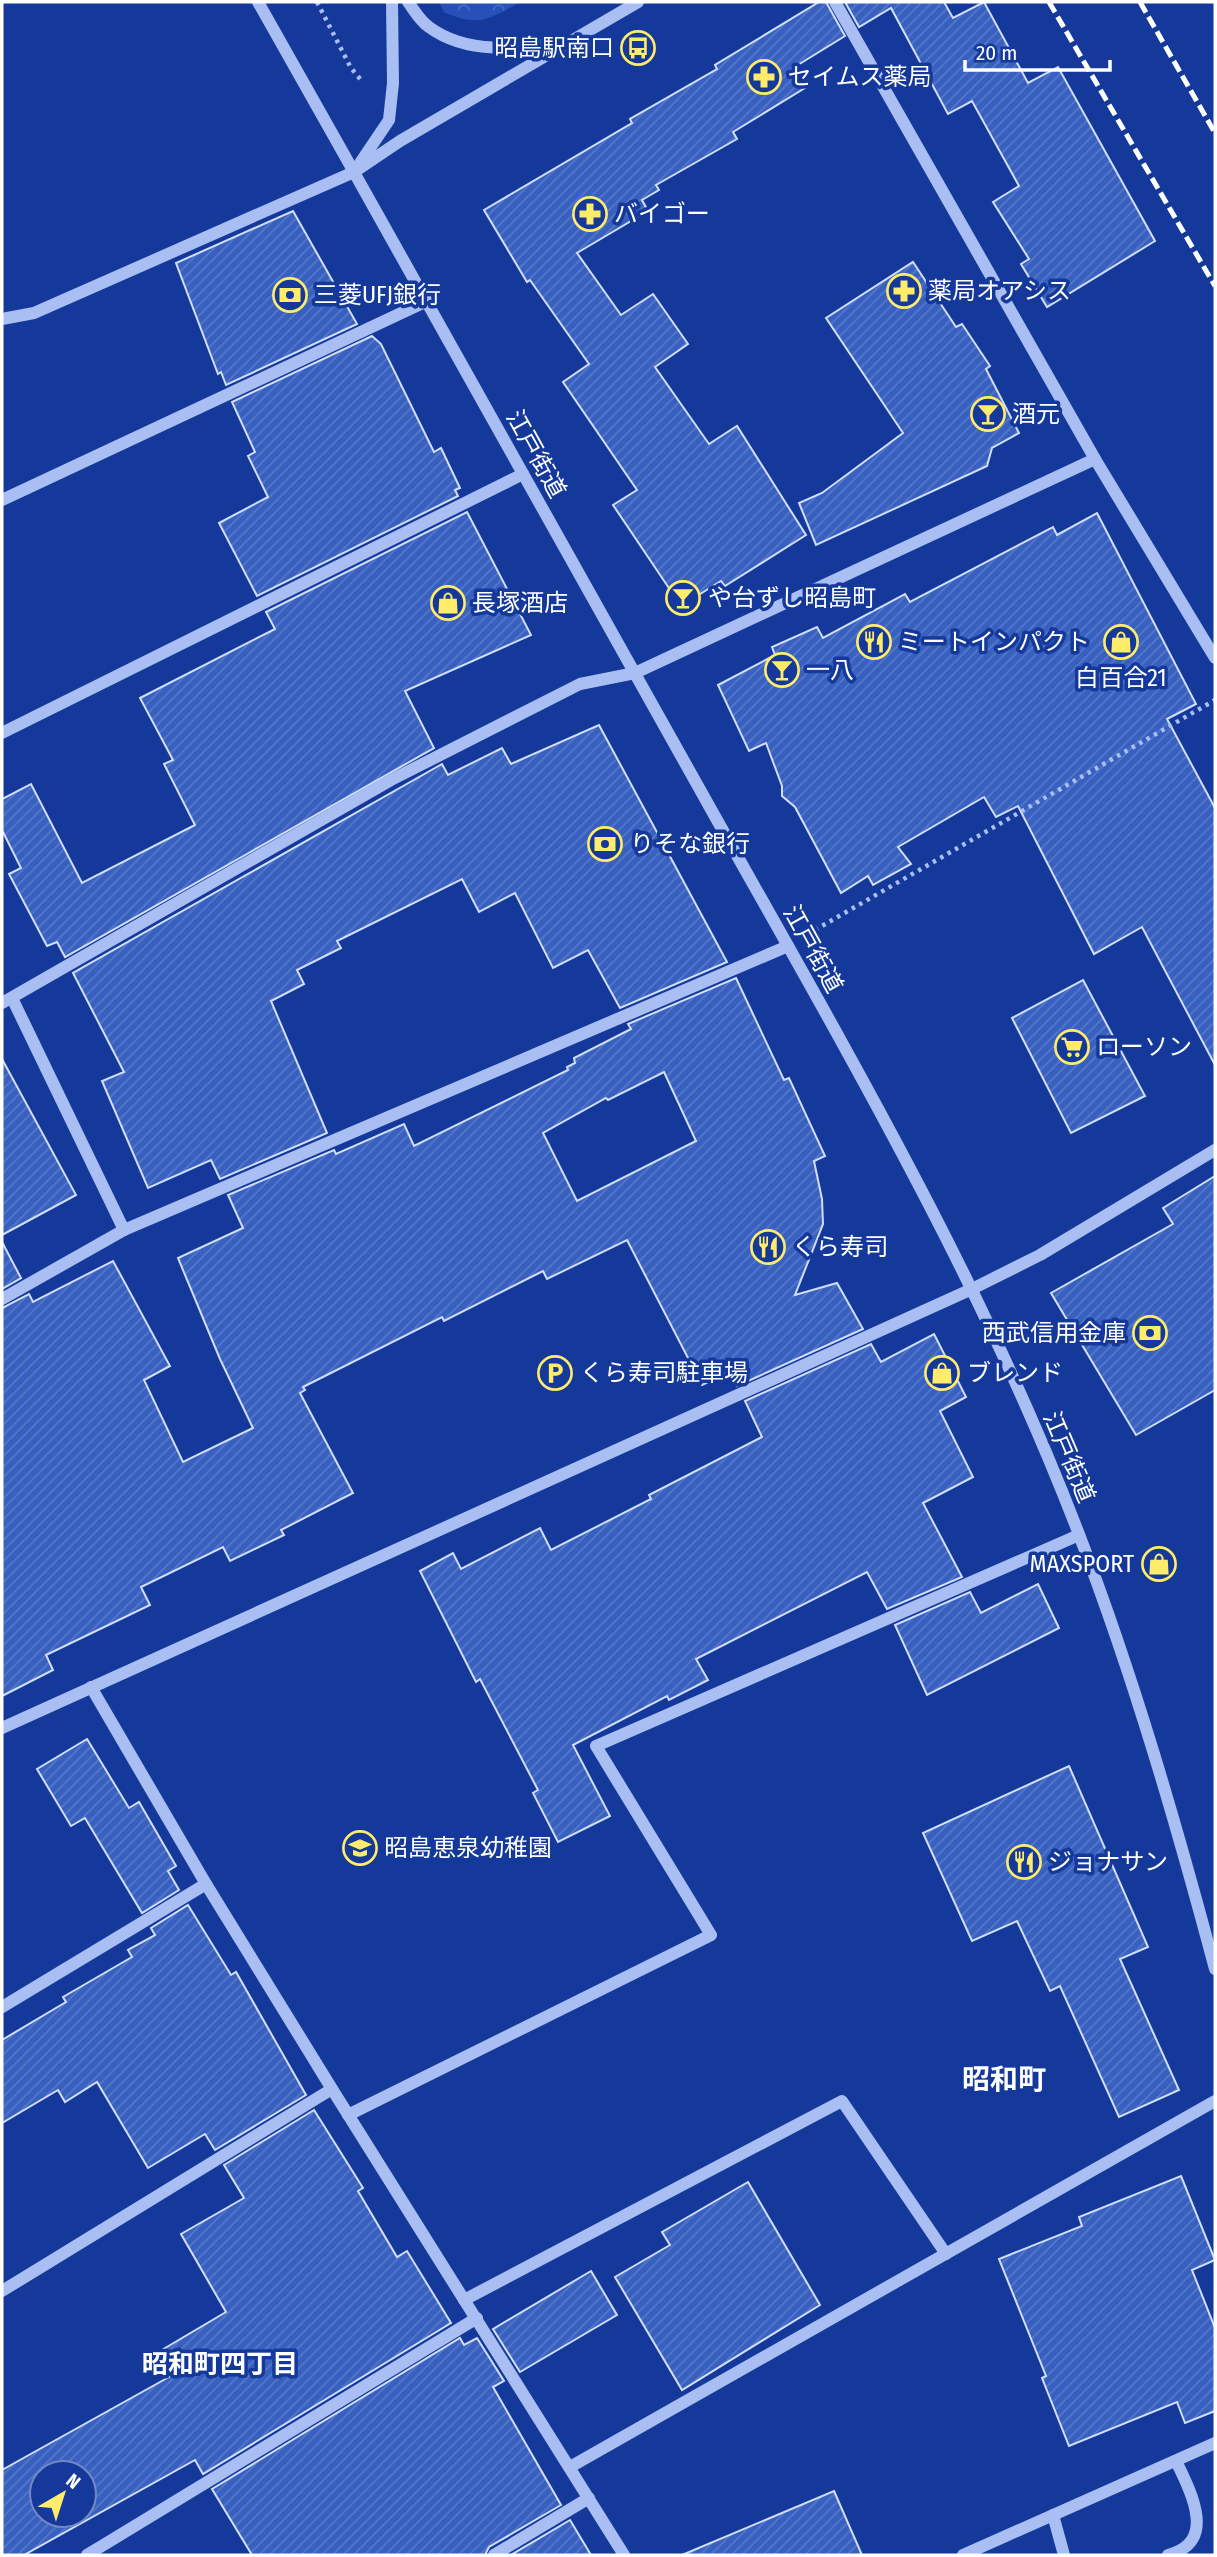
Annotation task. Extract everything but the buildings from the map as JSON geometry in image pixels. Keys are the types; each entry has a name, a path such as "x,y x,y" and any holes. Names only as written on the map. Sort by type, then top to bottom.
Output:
{"street":[{"name":"江戸街道","path":"258,2 788,946 972,1289 1079,1535 1128,1669 1180,1837 1215,1969"},
{"path":"354,172 389,120 393,83 392,2"},
{"path":"408,2 427,26 452,40 485,47 522,48 573,41"},
{"path":"2,319 34,313 354,172 400,141 638,2"},
{"path":"835,2 1096,459 1215,658"},
{"path":"2,500 427,301"},
{"path":"124,1230 7,1001 391,780 580,684 635,673 1096,459"},
{"path":"2,733 523,474"},
{"path":"2,1299 124,1230 788,946"},
{"path":"2,1728 972,1289 1040,1255 1215,1150"},
{"path":"348,2115 710,1935 596,1746 1079,1535"},
{"path":"91,1687 206,1884 332,2090 624,2555"},
{"path":"2,2007 206,1884"},
{"path":"2,2291 332,2090"},
{"path":"464,2300 842,2101 946,2253"},
{"path":"570,2467 1215,2101"},
{"path":"87,2555 477,2318"},
{"path":"963,2555 1215,2443"},
{"path":"1168,2555 1183,2552 1196,2540 1200,2527 1196,2503 1176,2460"},
{"path":"494,2555 589,2498"},
{"path":"1054,2515 1064,2555"}],"path":[{"path":"317,2 351,68 368,87"},
{"path":"788,946 1215,700"}],"green space":[{"path":"439,2 521,2 492,17 467,20 444,12"}],"railway":[{"path":"1049,2 1215,286"},
{"path":"1140,2 1215,133"}],"place":[{"name":"昭島駅南口","path":"638,48"},
{"name":"セイムス薬局","path":"764,77"},
{"name":"バイゴー","path":"590,214"},
{"name":"薬局オアシス","path":"904,291"},
{"name":"三菱UFJ銀行","path":"290,295"},
{"name":"酒元","path":"988,414"},
{"name":"や台ずし昭島町","path":"683,598"},
{"name":"長塚酒店","path":"448,603"},
{"name":"ミートインパクト","path":"874,642"},
{"name":"白百合21","path":"1121,642"},
{"name":"一八","path":"782,670"},
{"name":"りそな銀行","path":"605,844"},
{"name":"ローソン","path":"1072,1047"},
{"name":"くら寿司","path":"768,1247"},
{"name":"西武信用金庫","path":"1150,1333"},
{"name":"くら寿司駐車場","path":"555,1373"},
{"name":"ブレンド","path":"942,1373"},
{"name":"MAXSPORT","path":"1159,1564"},
{"name":"昭島恵泉幼稚園","path":"360,1848"},
{"name":"ジョナサン","path":"1024,1862"}],"district":[{"name":"昭和町","path":"1004,2079"},
{"name":"昭和町四丁目","path":"220,2364"}]}
